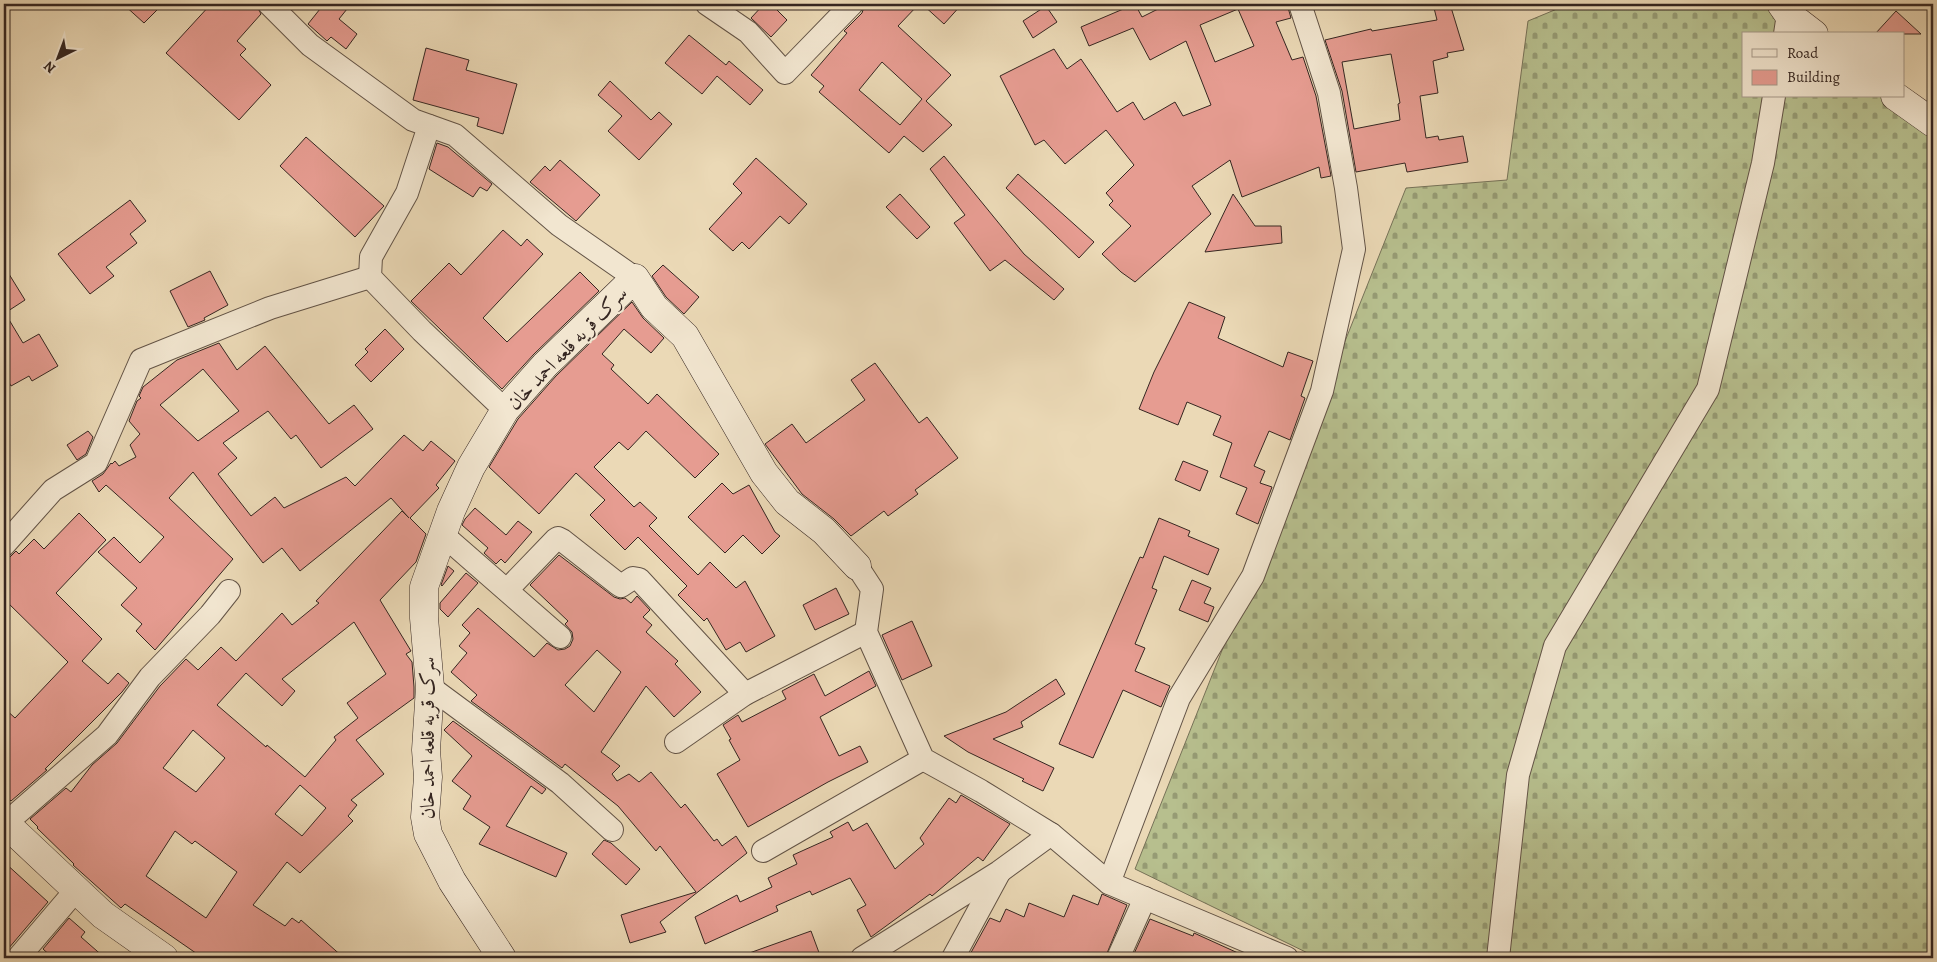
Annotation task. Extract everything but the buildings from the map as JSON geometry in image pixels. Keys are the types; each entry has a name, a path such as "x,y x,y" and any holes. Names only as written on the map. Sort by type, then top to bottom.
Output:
{"street":[{"path":"269,4 310,44 413,120 454,135 560,225 635,278"},
{"path":"708,4 748,32 784,73 852,4"},
{"path":"1109,882 1179,698 1253,576 1322,391 1354,249 1346,188 1329,93 1300,4"},
{"path":"1787,14 1811,32"},
{"path":"1498,958 1518,775 1554,646 1708,389 1763,162 1774,98"},
{"path":"1898,98 1933,123"},
{"path":"429,126 407,193 371,257 370,277 422,331 505,410"},
{"path":"4,544 53,490 96,463 141,360 270,308 370,277"},
{"name":"سرک قریه قلعه احمد خان","path":"502,958 452,881 428,834 425,817 428,777 426,750 430,687 424,618 424,587 442,534 471,467 505,410 545,365 635,278 654,307 686,336 764,473 786,502 824,531 857,566"},
{"path":"442,534 560,637"},
{"path":"506,590 555,540 562,540 621,586 633,578 639,579 745,694"},
{"path":"857,566 872,589 866,632 923,759 981,790 1051,834 1109,882 1287,958"},
{"path":"164,958 104,915 4,823 107,735 150,677 210,615 230,591"},
{"path":"676,742 745,694 866,632"},
{"path":"430,687 560,783 612,830"},
{"path":"762,851 923,759"},
{"path":"862,958 999,872 1051,834"},
{"path":"953,958 999,872"},
{"path":"18,958 76,890"},
{"path":"1118,958 1145,898"}],"green space":[{"path":"1569,4 1781,4 1812,32 1742,32 1742,98 1898,98 1933,123 1933,958 1318,958 1135,869 1406,188 1507,180 1528,21"}]}
